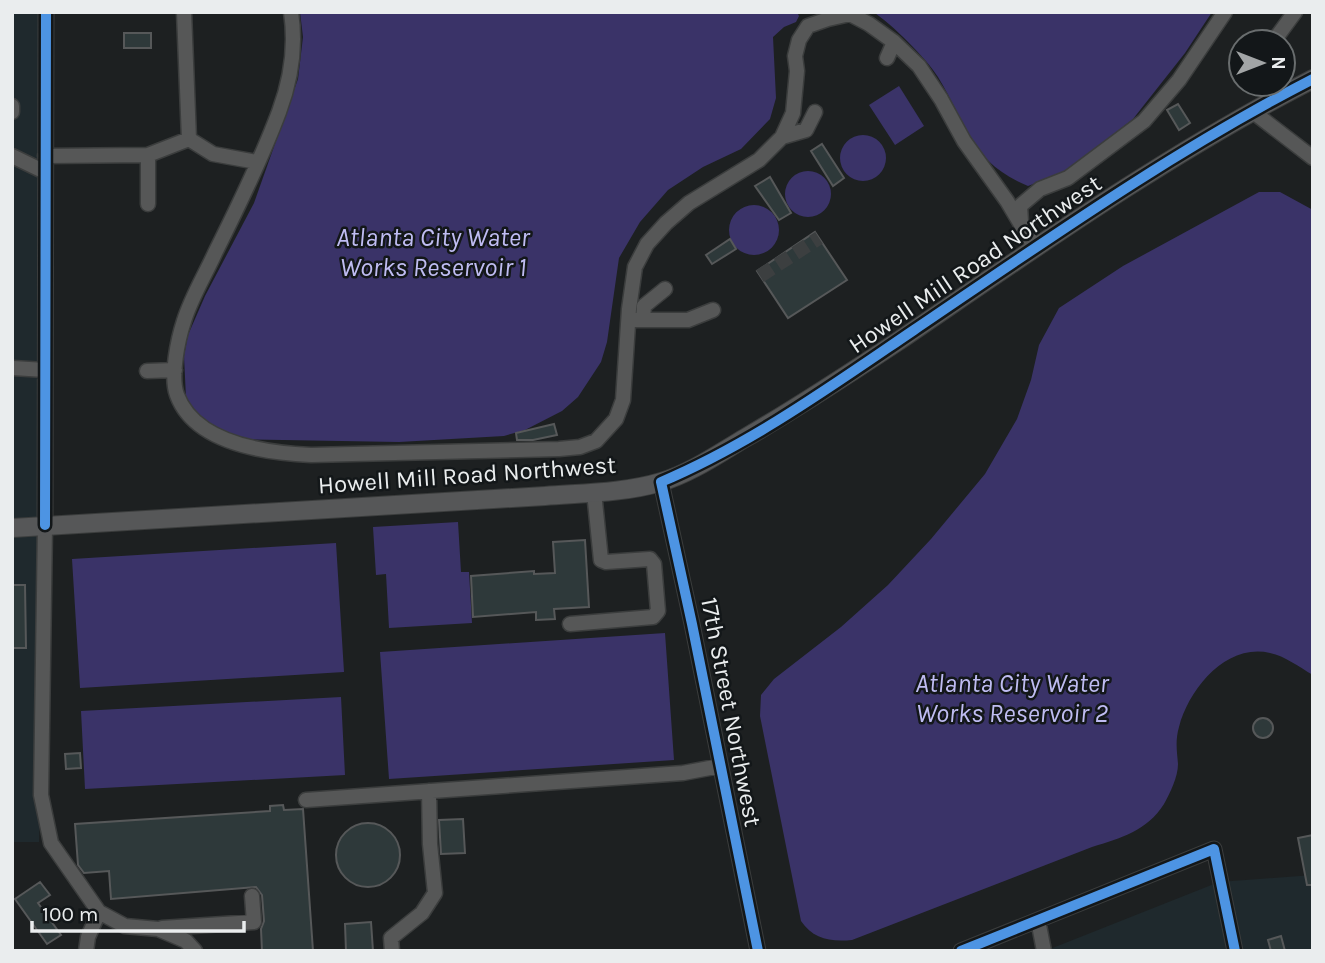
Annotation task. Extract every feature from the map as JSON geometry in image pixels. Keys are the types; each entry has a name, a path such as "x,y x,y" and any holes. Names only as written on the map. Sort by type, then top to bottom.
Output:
{"main road":[{"name":"Howell Mill Road Northwest","path":"12,528 531,497 633,488 661,482 695,468 816,396 1035,248 1166,162 1252,111 1267,98"}],"street":[{"path":"46,12 46,525 38,569 37,665 41,795 51,843 99,912 125,926 158,929 254,922 252,896"},
{"path":"184,12 189,139"},
{"path":"291,12 294,32 292,60 280,110 184,320 175,370 176,394 188,414 221,438 273,453 311,455 580,447 596,441 616,419 631,370 636,320 635,267 647,244 689,203 759,160 782,137 793,113 797,48 808,26 828,19 850,14 894,42 919,66 964,141 1007,201 1035,248"},
{"path":"1021,226 1020,206 1040,189 1068,178 1144,121 1179,80 1225,12"},
{"path":"1283,28 1295,12"},
{"path":"887,58 894,42"},
{"path":"12,106 12,112"},
{"path":"1252,111 1313,158"},
{"path":"782,137 806,130 815,112"},
{"path":"45,156 148,155 189,139"},
{"path":"189,139 213,154 257,162"},
{"path":"148,155 148,204"},
{"path":"12,156 45,172"},
{"path":"636,320 644,306 665,289"},
{"path":"636,320 688,320 713,310"},
{"path":"13,368 45,370"},
{"path":"148,371 175,370"},
{"name":"17th Street Northwest","path":"661,482 758,951"},
{"path":"570,624 653,617 658,611 654,564 650,559 606,562 601,560 594,492"},
{"path":"306,800 683,774 720,766"},
{"path":"391,951 391,938 422,913 435,893 430,844 429,791"},
{"path":"961,951 1214,849 1235,951"},
{"path":"86,951 99,912"},
{"path":"1038,920 1044,951"},
{"path":"158,929 186,941 195,951"}],"shaded area":[{"path":"12,12 45,12 44,534 39,842 12,842"},
{"path":"1313,875 1313,951 1045,951 1219,882"}],"water":[{"name":"Atlanta City Water Works Reservoir 1","path":"300,12 797,12 799,16 796,22 784,27 773,37 776,98 770,119 741,149 703,167 668,190 640,222 619,258 607,342 601,362 578,397 562,411 525,430 504,436 399,442 231,439 196,416 186,398 184,356 188,335 205,296 254,203 298,79 303,37"},
{"path":"873,12 1212,12 1185,53 1133,119 1067,171 1028,186 1009,176 982,153 933,69 899,33"},
{"path":"899,86 924,126 895,145 869,105"},
{"path":"863,135 879,142 886,158 879,174 863,181 847,174 840,158 847,142"},
{"path":"808,171 824,178 831,194 824,210 808,217 792,210 785,194 792,178"},
{"name":"Atlanta City Water Works Reservoir 2","path":"1259,192 1280,192 1313,210 1313,675 1281,657 1254,652 1239,655 1212,672 1191,698 1184,712 1177,737 1178,769 1169,795 1150,821 1132,832 852,940 829,940 811,932 801,921 760,716 761,695 774,679 841,627 888,585 931,539 985,474 1017,419 1031,380 1039,345 1059,308 1123,266"},
{"path":"754,205 772,212 779,230 772,248 754,255 736,248 729,230 736,212"},
{"path":"458,522 461,572 469,572 472,623 389,628 386,574 376,575 373,527"},
{"path":"336,543 344,672 80,688 72,559"},
{"path":"665,633 674,760 389,779 380,652"},
{"path":"341,697 345,775 85,789 81,711"}],"building":[{"path":"124,33 151,33 151,48 124,48"},
{"path":"1178,104 1190,123 1179,130 1167,110"},
{"path":"822,144 844,178 833,186 811,151"},
{"path":"770,177 791,213 779,220 755,186"},
{"path":"815,232 847,280 788,318 757,271"},
{"path":"730,239 736,249 712,264 706,255"},
{"path":"554,424 557,435 517,440 516,433"},
{"path":"585,540 589,607 554,609 555,619 536,620 536,612 473,617 471,576 534,571 534,574 555,573 553,542"},
{"path":"12,585 25,585 26,648 12,648"},
{"path":"1263,718 1270,721 1273,728 1270,735 1263,738 1256,735 1253,728 1256,721"},
{"path":"80,753 81,768 66,769 65,754"},
{"path":"283,805 284,810 303,809 313,951 262,951 262,895 256,887 111,899 109,871 84,873 78,865 75,824 270,811 270,806"},
{"path":"463,819 465,853 441,854 439,820"},
{"path":"368,823 380,825 391,832 398,843 398,867 391,878 380,885 368,887 356,885 345,878 338,867 336,855 338,843 345,832 356,825"},
{"path":"1313,835 1313,885 1307,885 1298,838"},
{"path":"40,882 50,895 38,903 61,935 47,944 15,899"},
{"path":"371,922 373,951 346,951 345,924"},
{"path":"1281,936 1285,951 1271,951 1268,940"}],"tunnel":[{"path":"760,276 819,238"}],"cycle path":[{"path":"45,525 46,12"},
{"path":"758,951 661,482 759,432 853,372 1110,198 1210,136 1313,79"},
{"path":"961,951 1214,849 1235,951"}]}
